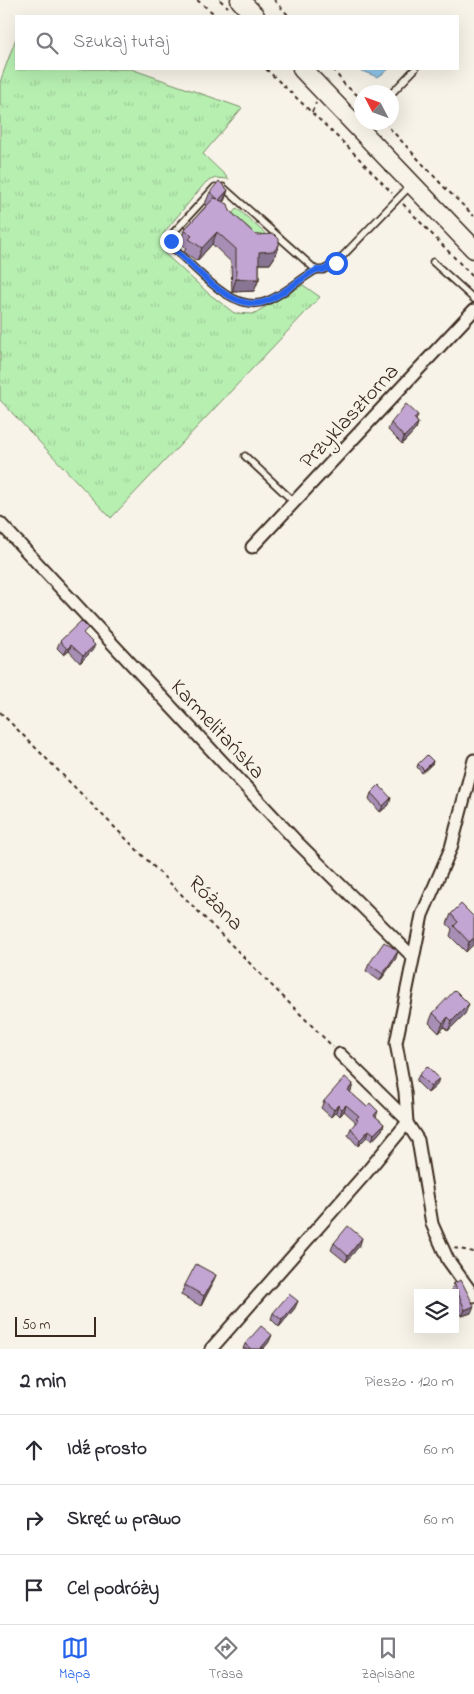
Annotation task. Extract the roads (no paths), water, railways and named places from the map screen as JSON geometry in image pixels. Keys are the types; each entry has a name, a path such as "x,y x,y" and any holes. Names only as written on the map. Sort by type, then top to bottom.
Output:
{"main road":[{"path":"240,0 253,15"},
{"path":"303,70 354,119"},
{"path":"364,130 412,185 474,249"}],"street":[{"name":"Przyklasztorna","path":"252,548 474,310"},
{"name":"Karmelitańska","path":"0,523 298,842 413,957"},
{"path":"210,1349 366,1173 406,1121 406,1092 396,1043 422,915 451,848 474,760"},
{"path":"340,1054 406,1121 418,1140 432,1224 448,1260 474,1296"}],"lane":[{"path":"399,86 414,70"},
{"path":"316,270 219,185 214,187 171,236 172,246 175,250 228,296 244,304 267,301 316,270 323,270 336,263 412,185"},
{"path":"433,262 474,299"},
{"path":"245,456 294,502"}],"water":[{"path":"359,70 388,70 378,77"}]}
